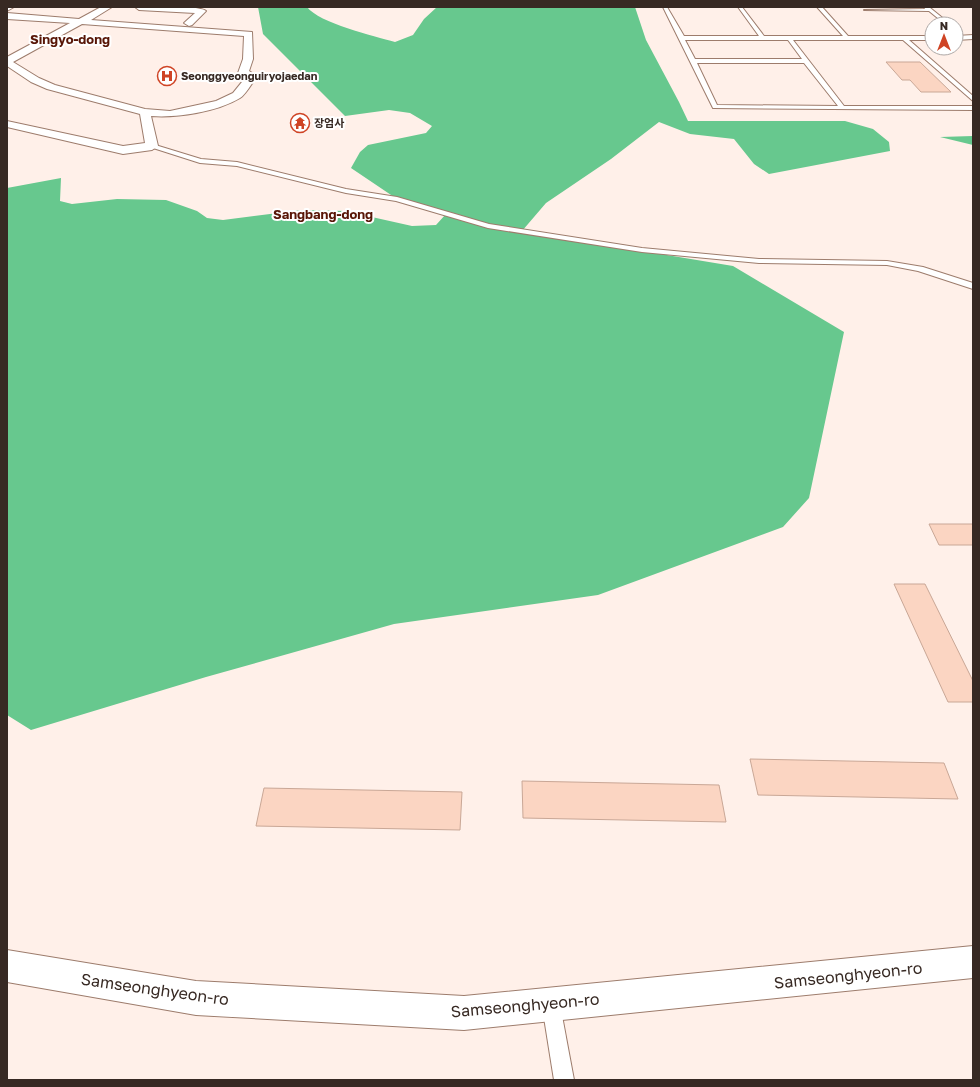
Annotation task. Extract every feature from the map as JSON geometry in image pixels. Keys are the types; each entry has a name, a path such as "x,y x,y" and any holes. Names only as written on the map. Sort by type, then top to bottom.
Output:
{"street":[{"path":"7,16 80,22 249,34 248,59 243,73 252,76 237,95 220,103 170,114 145,112 51,87 35,80 7,62 80,22 108,7"},
{"path":"139,7 202,11 189,23"},
{"path":"116,18 211,24"},
{"path":"7,124 124,150 152,146 145,112"},
{"name":"Samseonghyeon-ro","path":"7,966 196,998 464,1013 973,962"}],"lane":[{"path":"665,7 682,38 715,107 973,108"},
{"path":"740,7 763,38"},
{"path":"819,7 847,38"},
{"path":"866,10 928,8 938,16"},
{"path":"682,38 924,38"},
{"path":"789,38 843,108"},
{"path":"904,38 973,99"},
{"path":"965,38 973,38"},
{"path":"693,61 806,61"},
{"path":"152,146 200,161 236,164 346,191 398,199 488,226 665,253 759,261 847,261 887,264 920,269 973,286"},
{"path":"551,1004 564,1080"}],"green space":[{"path":"258,7 307,7 313,13 335,24 395,42 413,35 424,19 437,7 635,7 646,40 688,121 845,121 873,129 889,142 890,151 769,174 754,164 734,139 690,134 659,122 611,159 546,203 522,231 733,266 844,332 809,498 783,527 598,595 394,624 206,677 31,730 7,715 7,188 61,178 60,201 72,204 117,199 166,200 197,211 207,218 223,220 302,210 345,211 412,226 436,225 446,214 397,199 351,168 360,152 368,145 426,133 432,126 410,113 389,110 345,116 263,34"},
{"path":"973,136 973,145 940,137"}],"building":[{"path":"886,62 920,62 951,92 921,92 910,80 902,80"},
{"path":"929,524 973,524 973,545 939,545"},
{"path":"894,584 925,584 973,681 973,702 948,702"},
{"path":"750,759 944,763 958,799 758,795"},
{"path":"522,781 719,785 726,822 523,818"},
{"path":"264,788 462,792 460,830 256,826"}],"place":[{"name":"Seonggyeonguiryojaedan","path":"167,76"},
{"name":"장엄사","path":"300,123"}],"district":[{"name":"Singyo-dong","path":"70,39"},
{"name":"Sangbang-dong","path":"323,214"}]}
